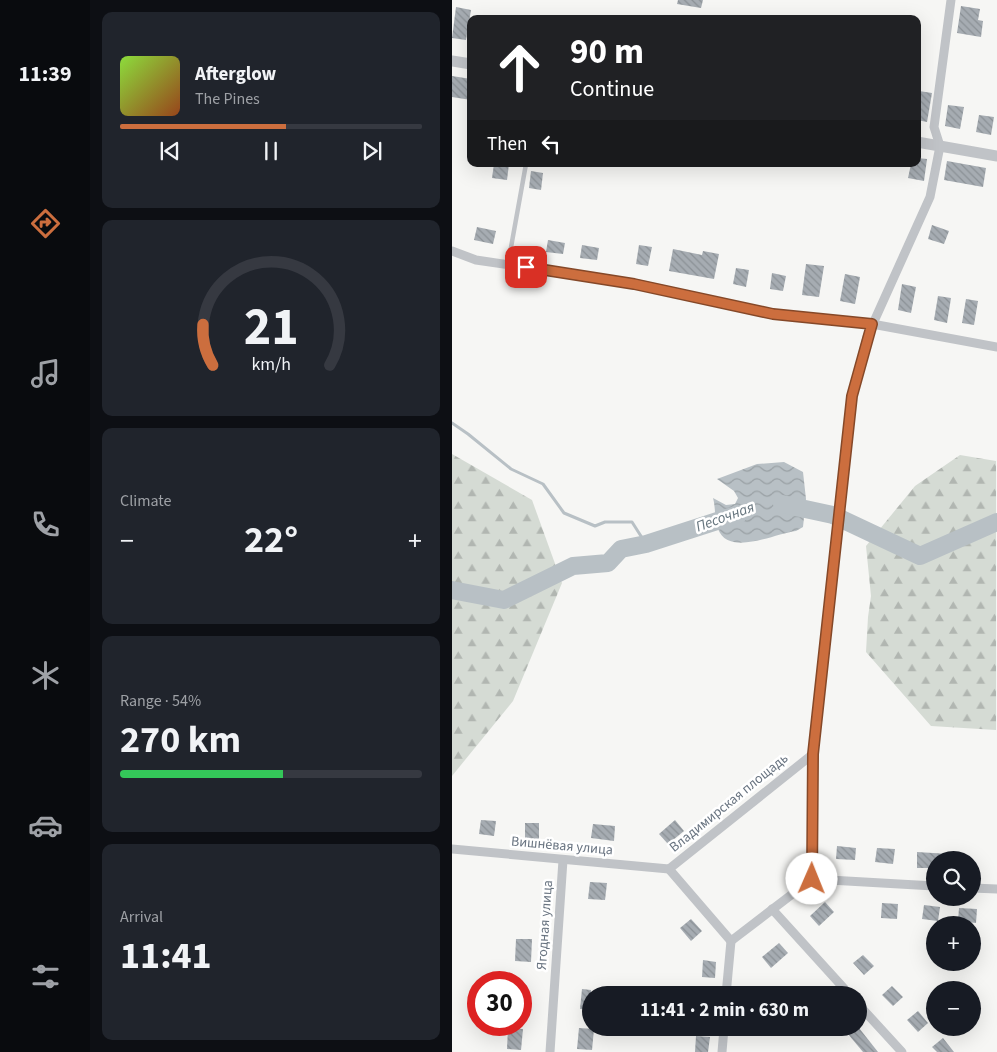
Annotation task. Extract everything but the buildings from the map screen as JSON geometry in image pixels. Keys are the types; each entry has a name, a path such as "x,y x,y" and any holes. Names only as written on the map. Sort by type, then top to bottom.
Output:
{"street":[{"path":"812,879 813,754 852,396 872,324 930,197 940,146 934,127 951,0"},
{"path":"452,61 467,63"},
{"path":"921,143 996,156"},
{"path":"452,251 476,260 634,284 773,314 872,324 996,347"},
{"name":"Владимирская площадь","path":"731,941 669,869 813,754"},
{"name":"Вишнёвая улица","path":"452,849 669,869"},
{"name":"Ягодная улица","path":"550,1052 563,860"},
{"path":"727,986 731,941 812,879 926,886"},
{"path":"981,888 996,889"},
{"path":"772,910 842,986"},
{"path":"867,1014 902,1052"},
{"path":"722,1052 723,1036"}],"lane":[{"path":"508,264 525,167"}],"green space":[{"path":"452,454 532,500 562,583 513,701 452,776"},
{"path":"960,455 996,461 996,730 931,726 866,652 871,596 866,546 915,486"}],"water":[{"path":"784,462 803,472 806,499 803,527 796,531 752,542 732,542 724,537 718,529 713,498 726,505 735,504 738,498 734,491 717,479 757,464"}],"waterway":[{"path":"452,423 511,469 543,484 564,513 595,526 605,522 632,522 646,544"},
{"name":"Песочная","path":"782,504 833,515 920,556 997,522"},
{"name":"Песочная","path":"452,590 504,600 573,566 608,563 621,549 646,544 739,514"}],"route":[{"path":"526,267 634,284 773,314 872,324 866,337 852,396 813,754 812,879"}]}
